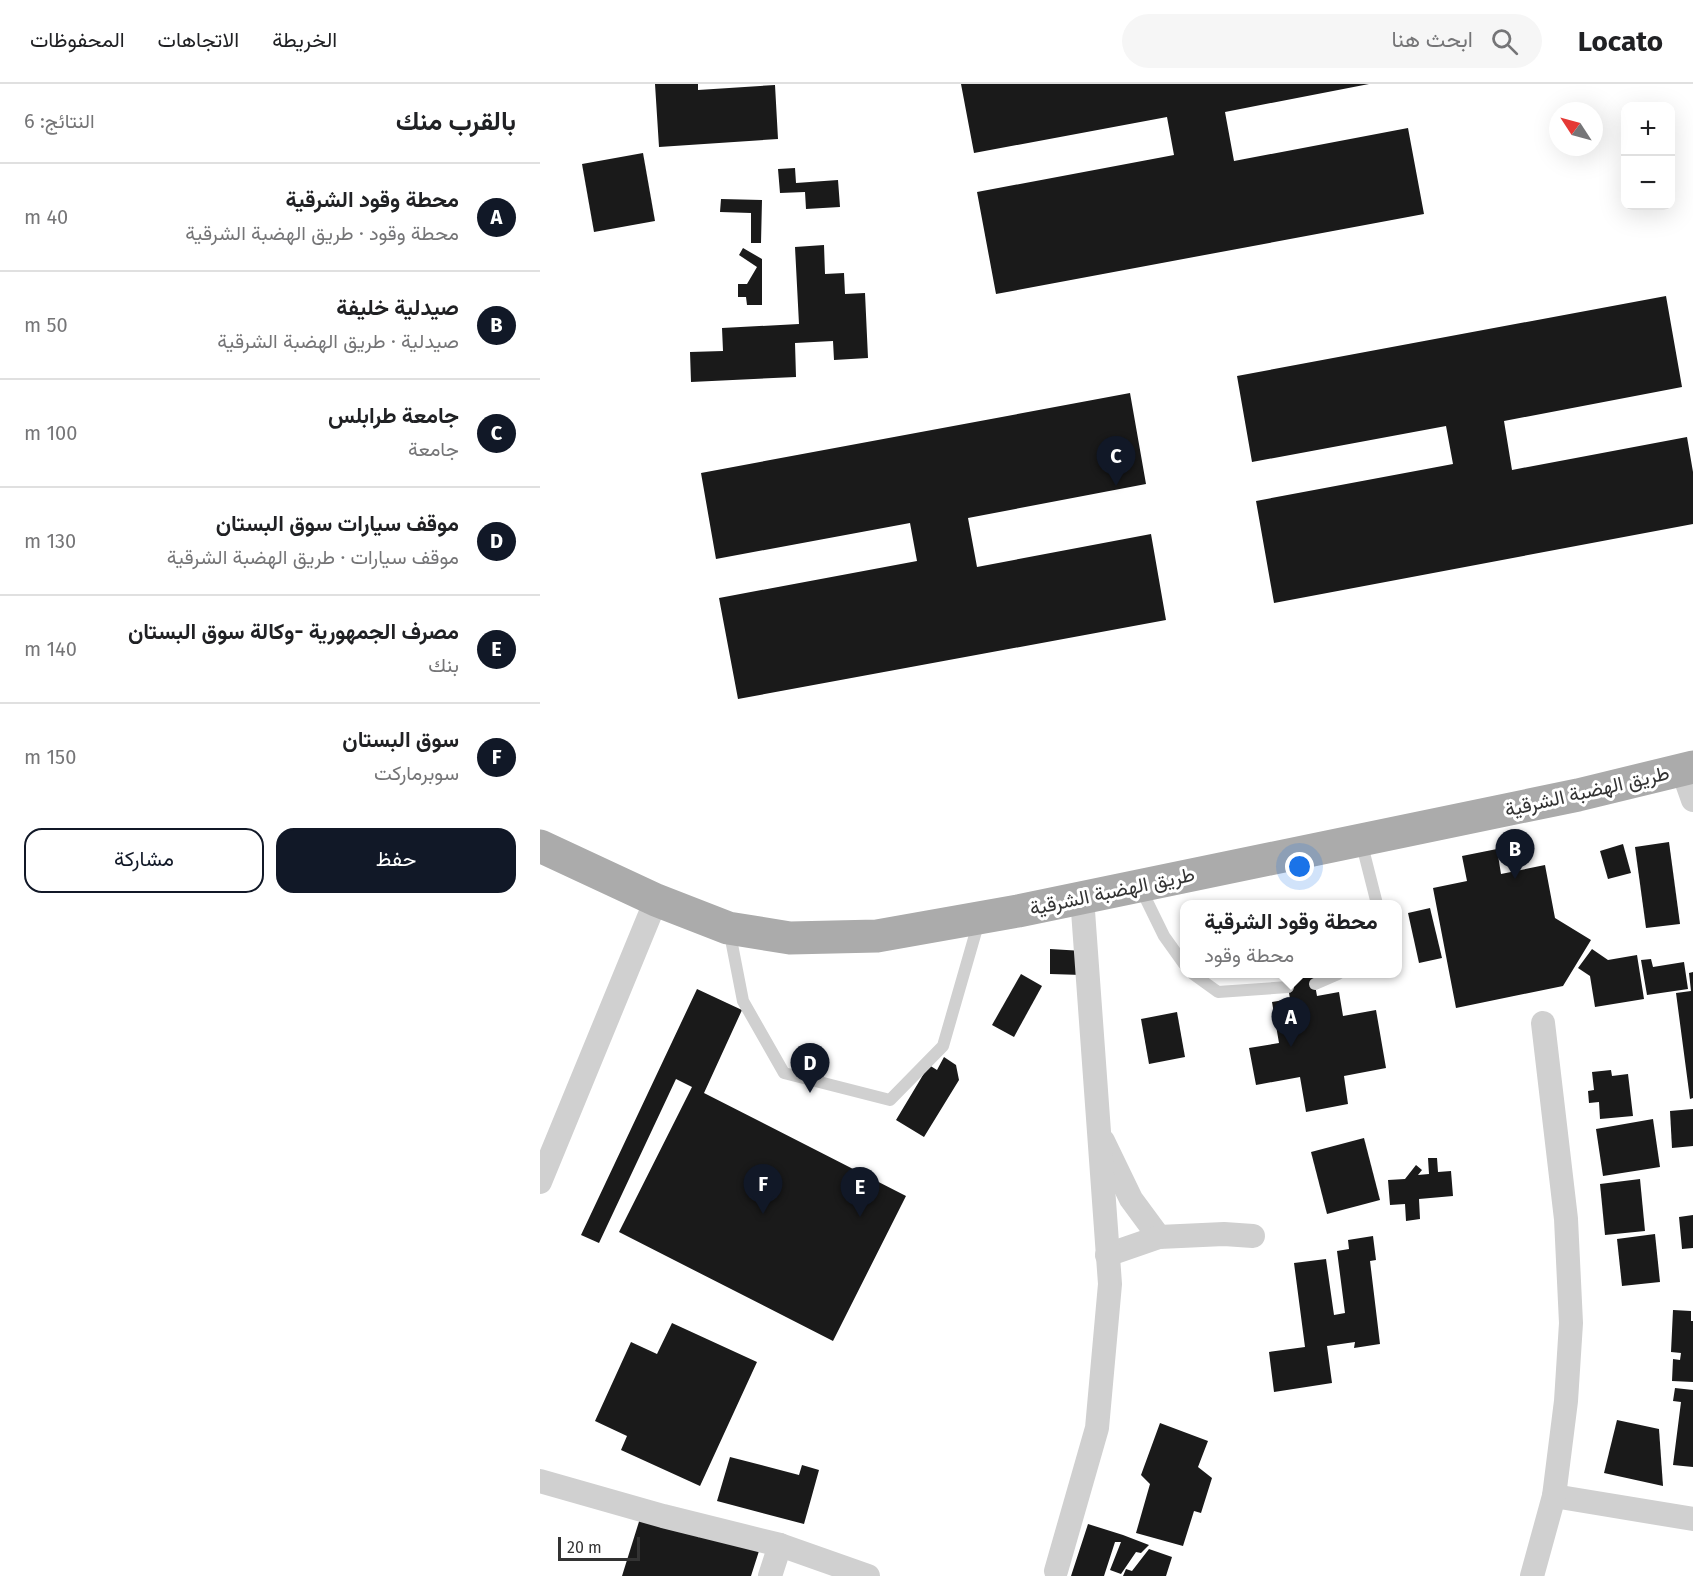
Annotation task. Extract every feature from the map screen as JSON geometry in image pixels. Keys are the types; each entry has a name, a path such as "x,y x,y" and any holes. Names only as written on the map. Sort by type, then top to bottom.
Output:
{"main road":[{"name":"طريق الهضبة الشرقية","path":"540,846 656,900 728,928 790,938 877,936 1082,897 1578,795 1687,768"}],"street":[{"path":"1687,768 1693,800"},
{"path":"1056,1571 1097,1428 1110,1284 1082,897"},
{"path":"540,1182 656,900"},
{"path":"1532,1576 1554,1496 1566,1401 1571,1323 1566,1219 1543,1023"},
{"path":"1099,1132 1131,1199 1159,1237"},
{"path":"1107,1255 1159,1237 1224,1234 1253,1236"},
{"path":"540,1480 663,1516 780,1545 868,1576"},
{"path":"1554,1496 1693,1519"},
{"path":"770,1576 780,1545"}],"lane":[{"path":"1361,840 1376,900"},
{"path":"1139,885 1164,936 1180,957"},
{"path":"728,928 743,1001 784,1073 890,1100 943,1046 980,917"},
{"path":"1199,978 1218,992 1288,987"},
{"path":"1315,984 1329,978"}],"building":[{"path":"655,84 698,84 698,90 775,85 778,139 659,147"},
{"path":"961,84 1369,84 1225,112 1234,161 1408,128 1424,214 996,294 977,192 1174,155 1167,117 974,153"},
{"path":"643,153 655,221 594,232 582,164"},
{"path":"795,168 796,183 838,180 840,207 806,209 805,192 780,193 778,169"},
{"path":"721,199 762,200 761,243 751,243 751,213 720,212"},
{"path":"824,245 825,274 844,273 845,294 865,293 868,358 834,360 833,341 795,343 796,377 691,382 690,352 723,351 722,328 799,324 795,247"},
{"path":"743,248 762,259 762,305 747,305 746,297 738,297 738,284 747,284 757,267 739,255"},
{"path":"1666,296 1682,387 1504,421 1512,470 1687,437 1693,472 1693,524 1274,603 1256,501 1453,464 1446,426 1252,462 1237,376"},
{"path":"1130,393 1146,484 968,518 977,567 1151,534 1166,620 738,699 719,598 917,561 910,523 716,559 701,473"},
{"path":"1669,842 1680,924 1646,928 1635,847"},
{"path":"1623,844 1631,873 1608,879 1600,851"},
{"path":"1497,849 1501,874 1545,865 1555,918 1591,940 1563,986 1456,1008 1433,888 1467,881 1462,856"},
{"path":"1430,908 1442,958 1419,963 1408,913"},
{"path":"1050,949 1083,951 1082,975 1050,974"},
{"path":"1592,949 1608,960 1637,955 1644,999 1595,1007 1590,976 1578,968"},
{"path":"1651,959 1653,967 1684,962 1688,989 1647,995 1641,960"},
{"path":"1693,972 1693,1098 1690,1099 1676,993 1691,991 1689,973"},
{"path":"1021,974 1042,986 1014,1037 992,1025"},
{"path":"1287,978 1314,978 1317,996 1339,992 1343,1016 1376,1010 1386,1068 1344,1076 1348,1104 1306,1112 1300,1077 1256,1085 1249,1048 1279,1043 1272,1002 1290,999"},
{"path":"697,989 742,1010 704,1093 906,1196 833,1341 619,1232 692,1087 676,1079 599,1243 581,1235"},
{"path":"1177,1012 1185,1057 1149,1064 1141,1019"},
{"path":"944,1057 956,1065 959,1080 924,1137 896,1120 929,1065 937,1070"},
{"path":"1611,1070 1612,1076 1628,1074 1633,1116 1600,1119 1599,1102 1589,1103 1588,1091 1594,1090 1592,1072"},
{"path":"1693,1109 1693,1146 1672,1148 1670,1111"},
{"path":"1653,1119 1660,1167 1603,1176 1596,1129"},
{"path":"1364,1138 1380,1200 1327,1214 1311,1152"},
{"path":"1428,1158 1437,1158 1438,1172 1451,1171 1453,1196 1419,1199 1420,1219 1406,1221 1405,1204 1390,1205 1388,1180 1405,1179 1416,1165 1422,1170 1418,1175 1429,1174"},
{"path":"1640,1179 1645,1231 1605,1235 1600,1184"},
{"path":"1693,1215 1693,1248 1682,1249 1679,1217"},
{"path":"1655,1234 1660,1282 1622,1286 1617,1239"},
{"path":"1373,1236 1376,1260 1370,1261 1380,1344 1354,1348 1355,1342 1327,1346 1332,1383 1274,1392 1269,1352 1305,1347 1294,1263 1326,1259 1334,1315 1345,1313 1337,1251 1349,1249 1348,1240"},
{"path":"1673,1310 1691,1311 1693,1382 1672,1381 1673,1359 1680,1360 1681,1353 1671,1352"},
{"path":"672,1323 757,1362 700,1486 621,1450 627,1436 595,1421 631,1342 657,1354"},
{"path":"1675,1388 1693,1390 1693,1467 1673,1465 1681,1402 1673,1401"},
{"path":"1617,1420 1659,1429 1663,1486 1604,1473"},
{"path":"1160,1423 1208,1441 1198,1467 1212,1478 1201,1513 1194,1511 1183,1546 1136,1533 1150,1484 1141,1475"},
{"path":"730,1457 799,1475 802,1465 819,1470 804,1524 717,1501"},
{"path":"642,1512 699,1530 698,1538 703,1522 759,1551 751,1576 622,1576"},
{"path":"1088,1524 1149,1545 1141,1553 1136,1552 1121,1574 1110,1570 1121,1542 1115,1542 1104,1576 1071,1576"},
{"path":"1149,1549 1172,1557 1166,1576 1123,1576 1126,1569 1132,1571"}],"place":[{"name":"جامعة طرابلس","path":"1116,486"},
{"name":"صيدلية خليفة","path":"1515,879"},
{"name":"محطة وقود الشرقية","path":"1291,1047"},
{"name":"موقف سيارات سوق البستان","path":"810,1093"},
{"name":"سوق البستان","path":"763,1214"},
{"name":"مصرف الجمهورية -وكالة سوق البستان","path":"860,1217"}]}
